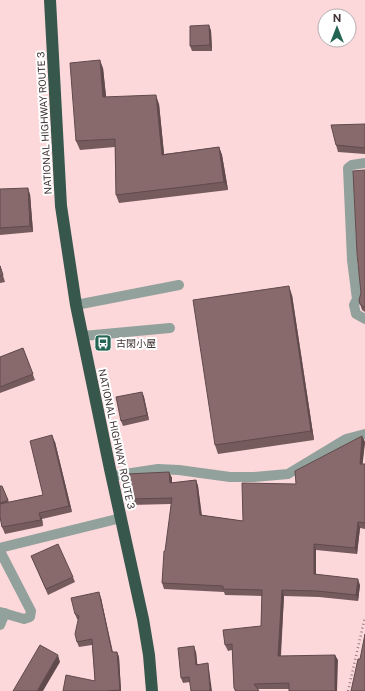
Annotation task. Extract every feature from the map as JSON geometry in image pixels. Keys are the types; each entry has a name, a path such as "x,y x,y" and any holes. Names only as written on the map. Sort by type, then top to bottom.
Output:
{"highway":[{"name":"NATIONAL HIGHWAY ROUTE 3","path":"50,0 60,206 76,305 143,619 149,655 152,691"}],"street":[{"path":"365,163 352,165 348,168 352,260 358,299 354,305 356,314 365,320"},
{"path":"76,305 179,285"},
{"path":"83,336 170,328"},
{"path":"112,476 158,469 179,470 230,477 254,477 288,474 346,439 365,434"},
{"path":"0,548 121,518"},
{"path":"0,551 31,611 30,617 24,619 3,612 0,625"}],"path":[{"path":"348,691 365,617"}],"building":[{"path":"209,25 210,45 190,46 190,26"},
{"path":"100,60 103,97 156,95 162,155 219,147 224,182 116,195 115,139 76,141 70,63"},
{"path":"365,124 365,148 336,145 331,125"},
{"path":"365,170 365,308 360,304 359,300 361,293 357,254 353,171"},
{"path":"28,188 30,226 0,228 0,189"},
{"path":"0,266 3,275 0,276"},
{"path":"289,286 311,431 215,445 193,300"},
{"path":"23,348 33,374 0,387 0,357"},
{"path":"142,392 147,415 121,421 116,397"},
{"path":"52,435 69,506 39,513 41,520 2,527 0,504 43,495 30,441"},
{"path":"362,436 360,464 365,464 365,523 358,522 355,548 314,544 314,574 358,579 356,595 317,591 282,590 278,656 335,655 335,691 289,691 289,683 254,684 259,691 236,691 234,688 232,644 225,645 223,630 261,626 262,590 223,589 223,586 162,583 164,551 172,498 128,499 127,474 169,472 170,483 196,480 200,515 243,521 242,483 296,484 295,471"},
{"path":"0,486 2,486 8,500 0,503"},
{"path":"58,544 73,577 46,589 31,556"},
{"path":"99,592 112,652 117,652 120,690 63,691 66,675 95,681 92,639 77,642 75,634 79,616 75,614 71,598"},
{"path":"365,634 365,691 351,691 358,659 360,659"},
{"path":"40,645 58,655 37,691 13,691"},
{"path":"194,646 196,665 208,663 210,691 191,691 189,677 181,678 178,648"}],"place":[{"name":"古閑小屋","path":"103,343"}]}
